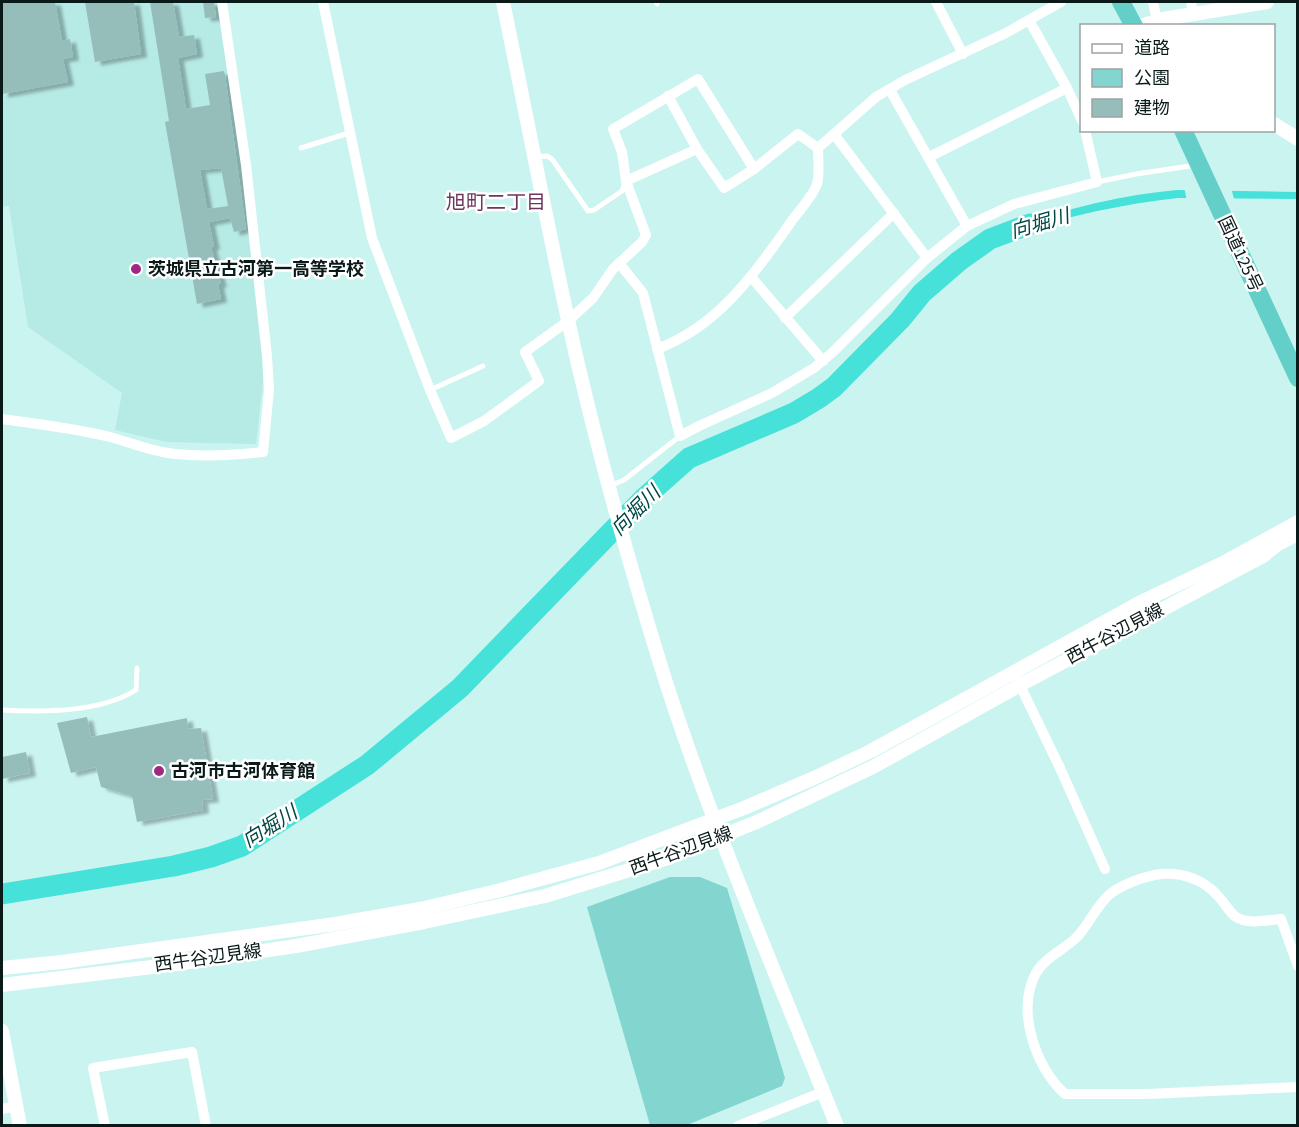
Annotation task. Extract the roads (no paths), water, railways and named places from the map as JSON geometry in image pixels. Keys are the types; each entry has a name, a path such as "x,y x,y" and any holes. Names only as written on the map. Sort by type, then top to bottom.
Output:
{"highway":[{"path":"1121,2 1133,24"},
{"name":"国道125号","path":"1184,132 1298,378"}],"street":[{"path":"2,419 55,426 109,437 155,451 177,454 263,452 269,390 267,356 246,165 222,2"},
{"path":"323,2 372,238 430,390 451,438 472,428 539,381 525,352 568,321 593,298 612,269 642,242 646,235 626,181 622,152 613,129 698,79 754,169"},
{"path":"503,2 568,321 626,548 664,675 714,820 837,1125"},
{"path":"936,2 963,54"},
{"path":"657,349 671,344 698,327 722,309 752,278 817,185 818,148 876,97 905,80 963,54 1061,2"},
{"path":"1153,2 1156,21"},
{"path":"1147,24 1192,8 1260,2"},
{"path":"1029,20 1067,88 1080,117"},
{"path":"929,157 1067,88"},
{"path":"890,90 967,226"},
{"path":"668,96 697,149 724,188 754,169 798,134 818,148"},
{"path":"1275,125 1298,139"},
{"path":"619,263 642,293 680,436 799,378 822,361 927,258 967,226 1014,204 1097,182 1085,132"},
{"path":"834,135 927,258"},
{"path":"626,181 697,149"},
{"path":"785,318 894,213"},
{"path":"752,278 822,361"},
{"name":"西牛谷辺見線","path":"2,986 296,946 502,907 601,880 721,838 873,767 1143,601 1225,562 1298,522"},
{"name":"西牛谷辺見線","path":"2,968 208,943 335,924 420,909 506,889 599,863 714,820 814,778 1263,556 1278,544 1298,534"},
{"path":"1017,679 1104,869"},
{"path":"1298,966 1281,919 1248,921 1241,919 1235,916 1217,894 1198,879 1175,874 1160,874 1125,885 1110,894 1076,937 1052,956 1037,972 1030,987 1027,1005 1036,1051 1054,1084 1065,1094 1147,1094 1298,1087"},
{"path":"2,1031 20,1125"},
{"path":"105,1125 93,1068 192,1052 206,1125"},
{"path":"738,1125 823,1092"},
{"path":"2,1109 16,1106"}],"lane":[{"path":"301,148 349,133"},
{"path":"534,157 547,156 552,159 588,211 594,210 622,191 626,181"},
{"path":"1097,182 1136,174 1202,172"},
{"path":"430,390 483,366"},
{"path":"609,487 624,480 680,436"},
{"path":"2,710 64,710 120,699 136,690 137,668"}],"water":[{"path":"1177,190 1297,192 1297,199 1178,198 1091,212 1006,236 1003,229 1090,205"}],"waterway":[{"name":"向堀川","path":"2,894 174,866 211,857 242,846 367,765 460,688 644,498 689,458 794,413 819,398 834,387 900,320 922,293 959,261 990,239 1030,224"}],"place":[{"name":"茨城県立古河第一高等学校","path":"136,269"},
{"name":"古河市古河体育館","path":"159,771"}],"district":[{"name":"旭町二丁目","path":"496,203"}]}
